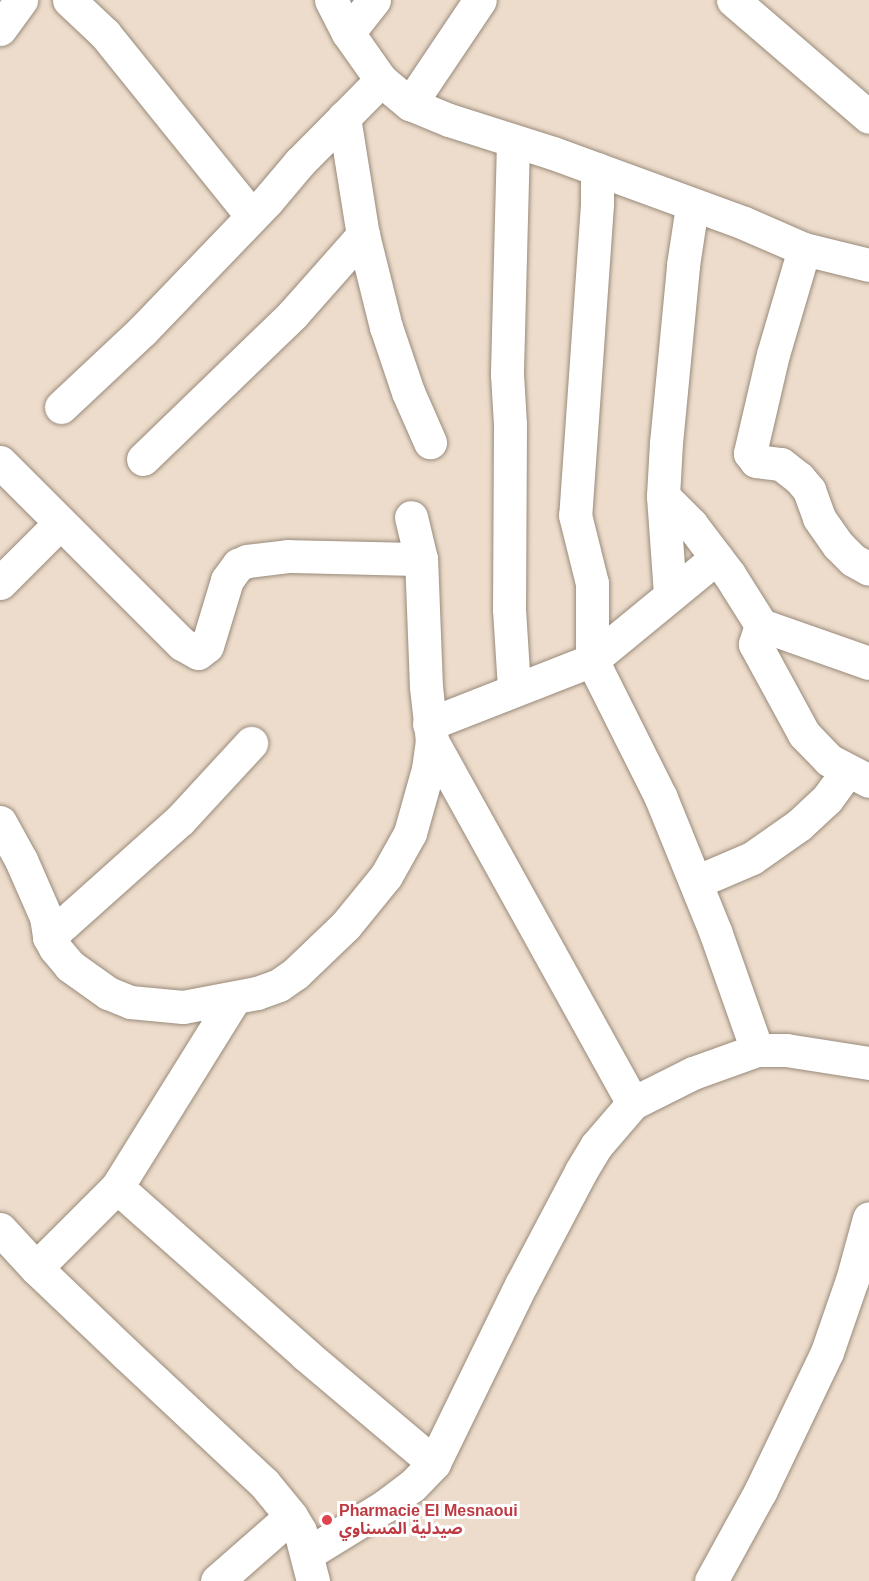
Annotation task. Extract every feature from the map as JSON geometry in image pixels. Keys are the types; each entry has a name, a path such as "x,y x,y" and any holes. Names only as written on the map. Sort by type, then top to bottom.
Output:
{"street":[{"path":"0,29 21,0"},
{"path":"69,0 105,34 252,216"},
{"path":"331,0 348,33 381,80 410,104 744,223 804,249 869,265"},
{"path":"348,33 374,0"},
{"path":"410,104 480,0"},
{"path":"733,0 869,117"},
{"path":"61,407 134,339 381,80"},
{"path":"344,117 363,235 386,327 408,392 430,441"},
{"path":"513,141 507,374 511,482 508,609 514,689"},
{"path":"597,169 597,204 575,515 592,583 592,660 661,798 696,882 757,1050"},
{"path":"670,594 663,496 666,443 683,265 692,206"},
{"path":"142,459 293,314 363,235"},
{"path":"804,249 773,354 750,453 756,461 781,464 799,478 809,490 819,518 838,545 853,560 869,569"},
{"path":"0,462 59,524 182,644 198,653 207,646 227,580 238,565 247,561 288,556 421,559"},
{"path":"663,496 690,524 762,625 869,663"},
{"path":"0,822 21,860 46,917 49,937 62,958 76,971 108,993 130,1002 183,1007 234,999 279,985 310,963 369,900 410,833 431,733 421,559 411,517"},
{"path":"0,583 59,524"},
{"path":"431,733 514,689 592,660 716,558"},
{"path":"696,882 752,858 799,825 827,799 858,776 818,752 792,715 755,644 762,625"},
{"path":"431,733 633,1103"},
{"path":"49,937 180,820 251,743"},
{"path":"36,1268 117,1187 234,999"},
{"path":"0,1229 36,1268 205,1430 264,1483 291,1516 310,1568 412,1486 434,1463 521,1285 581,1171 596,1146 633,1103 693,1073 757,1050 786,1050 869,1063"},
{"path":"117,1187 306,1355 434,1463"},
{"path":"711,1581 760,1492 827,1352 852,1280 869,1218"},
{"path":"217,1581 291,1516"}],"place":[{"name":"Pharmacie El Mesnaoui صيدلية المسناوي","path":"327,1520"}]}
